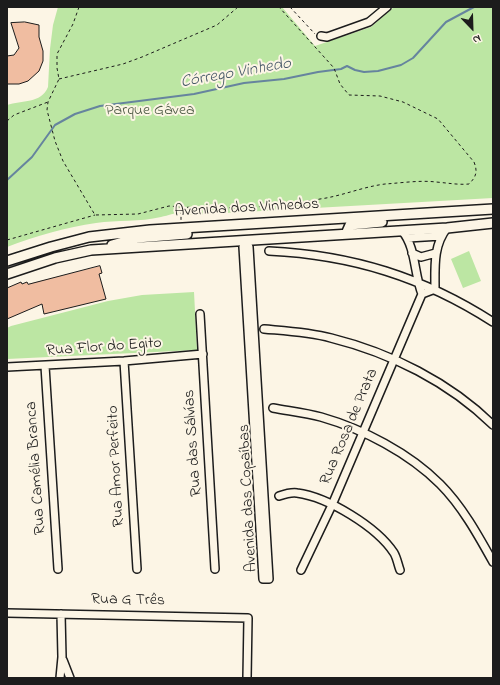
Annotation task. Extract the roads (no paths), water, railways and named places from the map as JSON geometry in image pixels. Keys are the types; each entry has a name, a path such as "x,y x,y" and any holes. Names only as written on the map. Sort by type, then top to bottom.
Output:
{"main road":[{"name":"Avenida dos Vinhedos","path":"7,261 89,237 184,228 493,209"},
{"path":"346,234 350,225 387,222 453,212"},
{"name":"Avenida dos Vinhedos","path":"7,274 55,258 91,250 346,234 405,235 447,228 493,223"},
{"path":"91,250 137,238 187,234 184,228"}],"street":[{"path":"321,36 327,36 369,22 387,7"},
{"path":"435,289 436,253 441,236 447,228"},
{"path":"435,289 422,294 417,281 412,253 405,235 441,236"},
{"name":"Avenida das Copaíbas","path":"246,241 249,247 269,579 263,579 243,247 246,241"},
{"path":"269,251 328,256 365,265 417,281 435,289 493,322"},
{"path":"412,253 421,257 430,256 436,253"},
{"name":"Rua Rosa de Prata","path":"301,570 332,505 422,294"},
{"name":"Rua das Sálvías","path":"200,314 215,569"},
{"path":"264,329 330,337 395,359 454,393 476,409 493,425"},
{"name":"Rua Flor do Egito","path":"7,367 124,361 202,354"},
{"name":"Rua Amor Perfeito","path":"124,361 137,569"},
{"name":"Rua Camélia Branca","path":"45,366 58,569"},
{"path":"273,408 322,417 363,433 390,446 414,462 440,484 473,526 493,562"},
{"path":"279,496 297,493 332,505 368,526 395,554 400,570"},
{"name":"Rua G Três","path":"7,613 248,618 247,678"},
{"path":"60,678 62,658 61,614"},
{"path":"62,658 70,678"}],"waterway":[{"name":"Córrego Vinhedo","path":"7,180 32,157 55,125 75,114 100,106 194,94 244,83 284,79 341,69 347,66 364,72 378,71 401,65 413,58 446,22 474,7"}],"park label":[{"name":"Parque Gávea","path":"150,111"}]}
